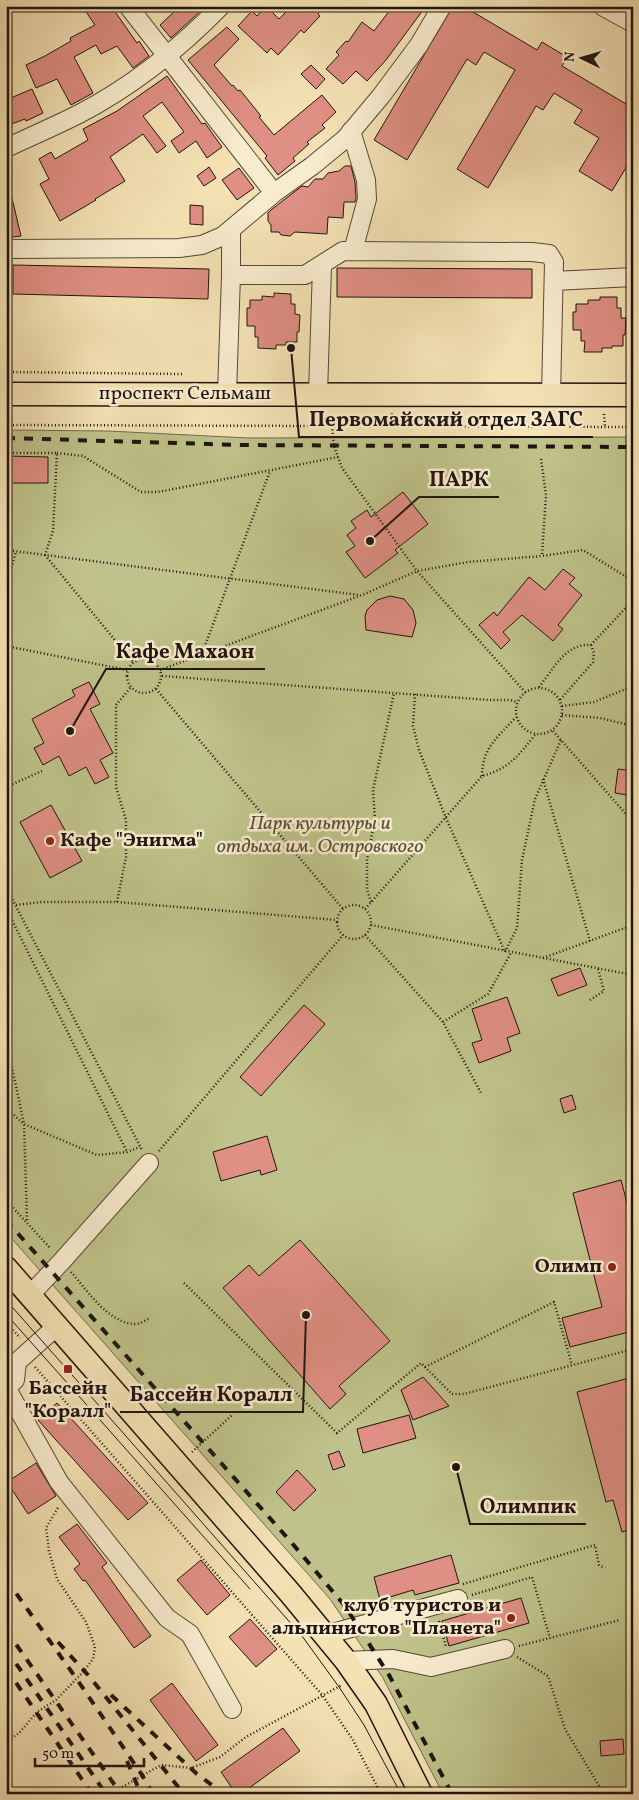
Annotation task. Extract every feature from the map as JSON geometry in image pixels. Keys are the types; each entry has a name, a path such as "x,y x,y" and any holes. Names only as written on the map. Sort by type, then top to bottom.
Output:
{"main road":[{"name":"проспект Сельмаш","path":"6,394 633,395"},
{"name":"проспект Сельмаш","path":"6,406 633,409"},
{"path":"6,1268 284,1585 325,1635 376,1704 421,1794"}],"street":[{"path":"128,6 274,193"},
{"path":"6,148 80,114 124,87 198,30 221,6"},
{"path":"6,248 179,248 202,245 223,236 274,193 312,166 345,139 381,96 419,45 442,6"},
{"path":"602,6 633,23"},
{"path":"351,131 366,180 367,199 353,251"},
{"path":"228,394 231,229"},
{"path":"231,275 305,275 343,251 532,252 550,254 554,262 552,396"},
{"path":"318,394 322,266"},
{"path":"554,281 633,277"},
{"path":"30,1295 149,1163"},
{"path":"58,1326 17,1362 14,1380 6,1389 59,1482 167,1618 190,1634 232,1709"},
{"path":"325,1635 461,1598"},
{"path":"351,1668 393,1659 430,1667 505,1649"}],"path":[{"path":"6,425 633,427"},
{"path":"332,426 334,446 342,468 417,571 524,692"},
{"path":"6,453 57,453 83,456 141,492 158,492 182,488 338,457"},
{"path":"45,555 54,531 57,453"},
{"path":"541,460 546,495 542,556"},
{"path":"202,654 270,470"},
{"path":"6,550 362,595"},
{"path":"160,670 362,595 417,571 468,562 542,556 583,550 633,581"},
{"path":"6,588 16,551"},
{"path":"45,555 133,662"},
{"path":"538,688 568,650 576,646 591,646 633,600"},
{"path":"6,646 127,670"},
{"path":"560,700 592,662 594,653 591,646"},
{"path":"146,658 152,660 162,676 156,690 142,694 136,692 131,687 128,682 127,670 133,662 146,658"},
{"path":"162,676 517,702"},
{"path":"562,706 594,702 633,686"},
{"path":"117,902 126,857 126,820 116,787 116,705 131,687"},
{"path":"538,688 552,692 560,700 562,715 559,724 553,730 535,735 520,726 515,708 524,692 538,688"},
{"path":"156,690 343,909"},
{"path":"371,902 367,888 367,860 375,819 374,790 394,693"},
{"path":"415,694 413,726 419,750 446,818 505,952"},
{"path":"562,715 600,718 633,726"},
{"path":"482,776 484,756 489,747 516,717"},
{"path":"553,730 633,822"},
{"path":"365,909 482,776 504,768 520,754 535,735"},
{"path":"505,952 517,928 522,860 535,799 561,740"},
{"path":"6,787 42,771"},
{"path":"543,779 590,941"},
{"path":"6,887 149,1163 343,935"},
{"path":"16,905 42,902 117,902 337,920"},
{"path":"354,905 365,909 370,916 371,925 365,934 354,939 343,935 338,928 337,920 343,909 354,905"},
{"path":"6,908 126,1152"},
{"path":"371,925 633,975"},
{"path":"542,959 633,925"},
{"path":"365,934 443,1022 481,1093"},
{"path":"443,1022 488,994 511,953"},
{"path":"590,1000 604,991 598,969"},
{"path":"6,1039 24,1124 27,1222"},
{"path":"6,1108 24,1124 96,1155 126,1152 140,1147"},
{"path":"6,1200 105,1311 114,1318 136,1324 150,1318"},
{"path":"184,1283 337,1433 421,1363 452,1394 464,1394 633,1349"},
{"path":"425,1367 554,1302 572,1365"},
{"path":"6,1322 27,1352 323,1696 352,1740 381,1794"},
{"path":"187,1456 232,1415"},
{"path":"6,1743 20,1732 37,1712 56,1700 93,1659 95,1647 86,1622 57,1580 48,1551 46,1528 55,1511 69,1495"},
{"path":"550,1638 532,1577 461,1598 463,1584 595,1545 600,1565 605,1568"},
{"path":"434,1605 451,1663"},
{"path":"505,1649 620,1620"},
{"path":"505,1649 548,1676 565,1729 604,1794"},
{"path":"110,1794 161,1765 191,1768 220,1757 246,1737 323,1696 351,1668"},
{"path":"489,1788 495,1794"}],"green space":[{"name":"Парк культуры и отдыха им. Островского","path":"6,430 108,431 249,438 633,437 633,1794 443,1794 383,1678 330,1599 6,1232"}],"building":[{"path":"82,6 111,6 137,43 139,41 149,56 133,68 117,46 101,54 96,45 74,57 93,93 71,105 57,79 36,88 26,65 71,41 70,38 95,25"},
{"path":"185,6 206,6 171,38 160,25 176,10 178,13"},
{"path":"266,6 279,19 292,6 324,6 318,14 320,16 304,33 301,30 278,55 271,48 267,53 238,26 252,11 257,16"},
{"path":"393,6 426,6 386,60 367,81 356,71 343,84 326,69 339,55 336,52 346,41 348,42 362,22 374,31"},
{"path":"453,6 463,6 537,50 542,42 567,57 562,66 633,108 633,156 612,191 579,171 599,138 574,123 582,110 554,93 543,110 536,106 488,188 457,169 515,70 484,52 476,65 467,59 407,160 374,140"},
{"path":"227,27 239,39 214,65 232,86 238,91 240,90 274,135 322,95 336,112 322,125 325,128 307,142 309,144 293,158 295,161 278,175 265,158 267,156 188,60"},
{"path":"311,65 325,79 316,89 301,74"},
{"path":"167,76 202,124 205,123 222,147 207,158 196,141 179,153 171,141 184,132 162,102 143,116 166,146 157,153 143,134 110,157 125,181 60,221 40,184 49,179 39,159 51,152 55,159 88,140 83,129 117,111"},
{"path":"32,89 43,113 26,121 25,119 6,126 6,100"},
{"path":"345,166 351,166 355,182 355,202 344,202 343,218 328,217 327,234 295,232 290,236 281,235 279,232 271,232 268,213 271,210 302,186 308,187 315,179 323,179 328,173 339,171"},
{"path":"209,167 216,178 204,186 197,176"},
{"path":"239,168 254,188 237,200 222,180"},
{"path":"6,194 11,194 21,236 6,238"},
{"path":"190,205 203,206 203,225 190,224"},
{"path":"13,265 209,269 208,299 13,294"},
{"path":"337,268 532,269 532,298 337,297"},
{"path":"274,293 291,294 291,304 295,304 295,314 300,315 297,342 286,342 286,345 276,345 276,349 258,348 255,326 247,326 247,308 250,308 250,300 262,300 262,296 274,297"},
{"path":"600,297 617,297 617,308 621,308 621,318 626,318 623,346 602,348 602,352 584,352 585,341 581,341 581,330 573,330 573,312 576,312 576,304 588,304 588,300 600,300"},
{"path":"6,456 48,457 48,483 6,483"},
{"path":"403,492 428,524 395,550 398,553 365,578 346,552 355,546 347,535 356,528 351,521 367,510 371,517"},
{"path":"563,569 575,578 569,584 582,595 558,625 563,629 553,641 522,615 503,632 510,640 501,649 479,625 494,612 497,616 529,577 545,590"},
{"path":"390,596 404,599 413,610 416,623 412,637 366,630 365,616 367,610 377,600"},
{"path":"89,682 100,704 90,709 113,753 100,760 109,777 95,784 86,767 69,776 59,756 43,765 34,748 44,743 32,719 75,696 72,690"},
{"path":"618,769 633,771 633,796 615,793"},
{"path":"51,805 82,861 50,878 20,822"},
{"path":"580,968 587,985 558,996 551,979"},
{"path":"507,997 520,1033 507,1038 511,1051 479,1063 472,1043 482,1040 472,1009"},
{"path":"304,1005 325,1024 261,1096 240,1077"},
{"path":"572,1095 576,1109 564,1113 560,1099"},
{"path":"267,1136 277,1170 261,1175 260,1170 221,1181 213,1152"},
{"name":"Олимп","path":"621,1180 633,1226 633,1331 570,1347 562,1318 602,1307 573,1193"},
{"path":"300,1240 390,1341 339,1386 346,1394 330,1409 223,1288 249,1265 259,1276"},
{"path":"423,1377 449,1406 413,1420 401,1390"},
{"path":"633,1377 633,1529 622,1532 613,1500 606,1502 577,1392"},
{"path":"57,1403 148,1503 128,1520 38,1420"},
{"path":"409,1415 416,1438 363,1453 357,1429"},
{"path":"339,1451 345,1466 333,1470 328,1455"},
{"path":"36,1463 56,1496 28,1514 7,1482"},
{"path":"297,1470 316,1490 294,1511 276,1492"},
{"path":"77,1524 107,1563 102,1567 151,1636 134,1648 85,1580 83,1581 74,1569 80,1564 59,1537"},
{"path":"451,1555 459,1583 415,1595 413,1590 380,1600 374,1577"},
{"path":"201,1560 230,1595 207,1615 177,1580"},
{"path":"521,1598 529,1623 449,1646 442,1621"},
{"path":"250,1619 277,1649 256,1667 229,1637"},
{"path":"172,1683 218,1745 196,1761 150,1700"},
{"path":"283,1728 300,1751 241,1794 236,1794 221,1772"},
{"path":"623,1739 624,1754 601,1756 600,1741"}],"tram line":[{"path":"6,1300 302,1636 364,1725 401,1794"},
{"path":"6,1314 250,1589"}],"railway":[{"path":"6,438 242,445 633,447"},
{"path":"6,1220 291,1542 345,1606 389,1675 452,1794"},
{"path":"6,1579 76,1678 153,1794"},
{"path":"6,1630 121,1794"},
{"path":"58,1642 88,1675 184,1794"},
{"path":"6,1649 106,1794"},
{"path":"6,1668 92,1794"},
{"path":"111,1695 197,1774 224,1794"},
{"path":"127,1761 141,1794"}],"place":[{"name":"Первомайский отдел ЗАГС","path":"291,348"},
{"name":"ПАРК","path":"370,541"},
{"name":"Кафе Махаон","path":"70,731"},
{"name":"Кафе \"Энигма\"","path":"50,841"},
{"name":"Олимп","path":"612,1267"},
{"name":"Бассейн Коралл","path":"306,1315"},
{"name":"Бассейн \"Коралл\"","path":"68,1369"},
{"name":"Олимпик","path":"456,1467"},
{"name":"клуб туристов и альпинистов \"Планета\"","path":"511,1618"}]}
